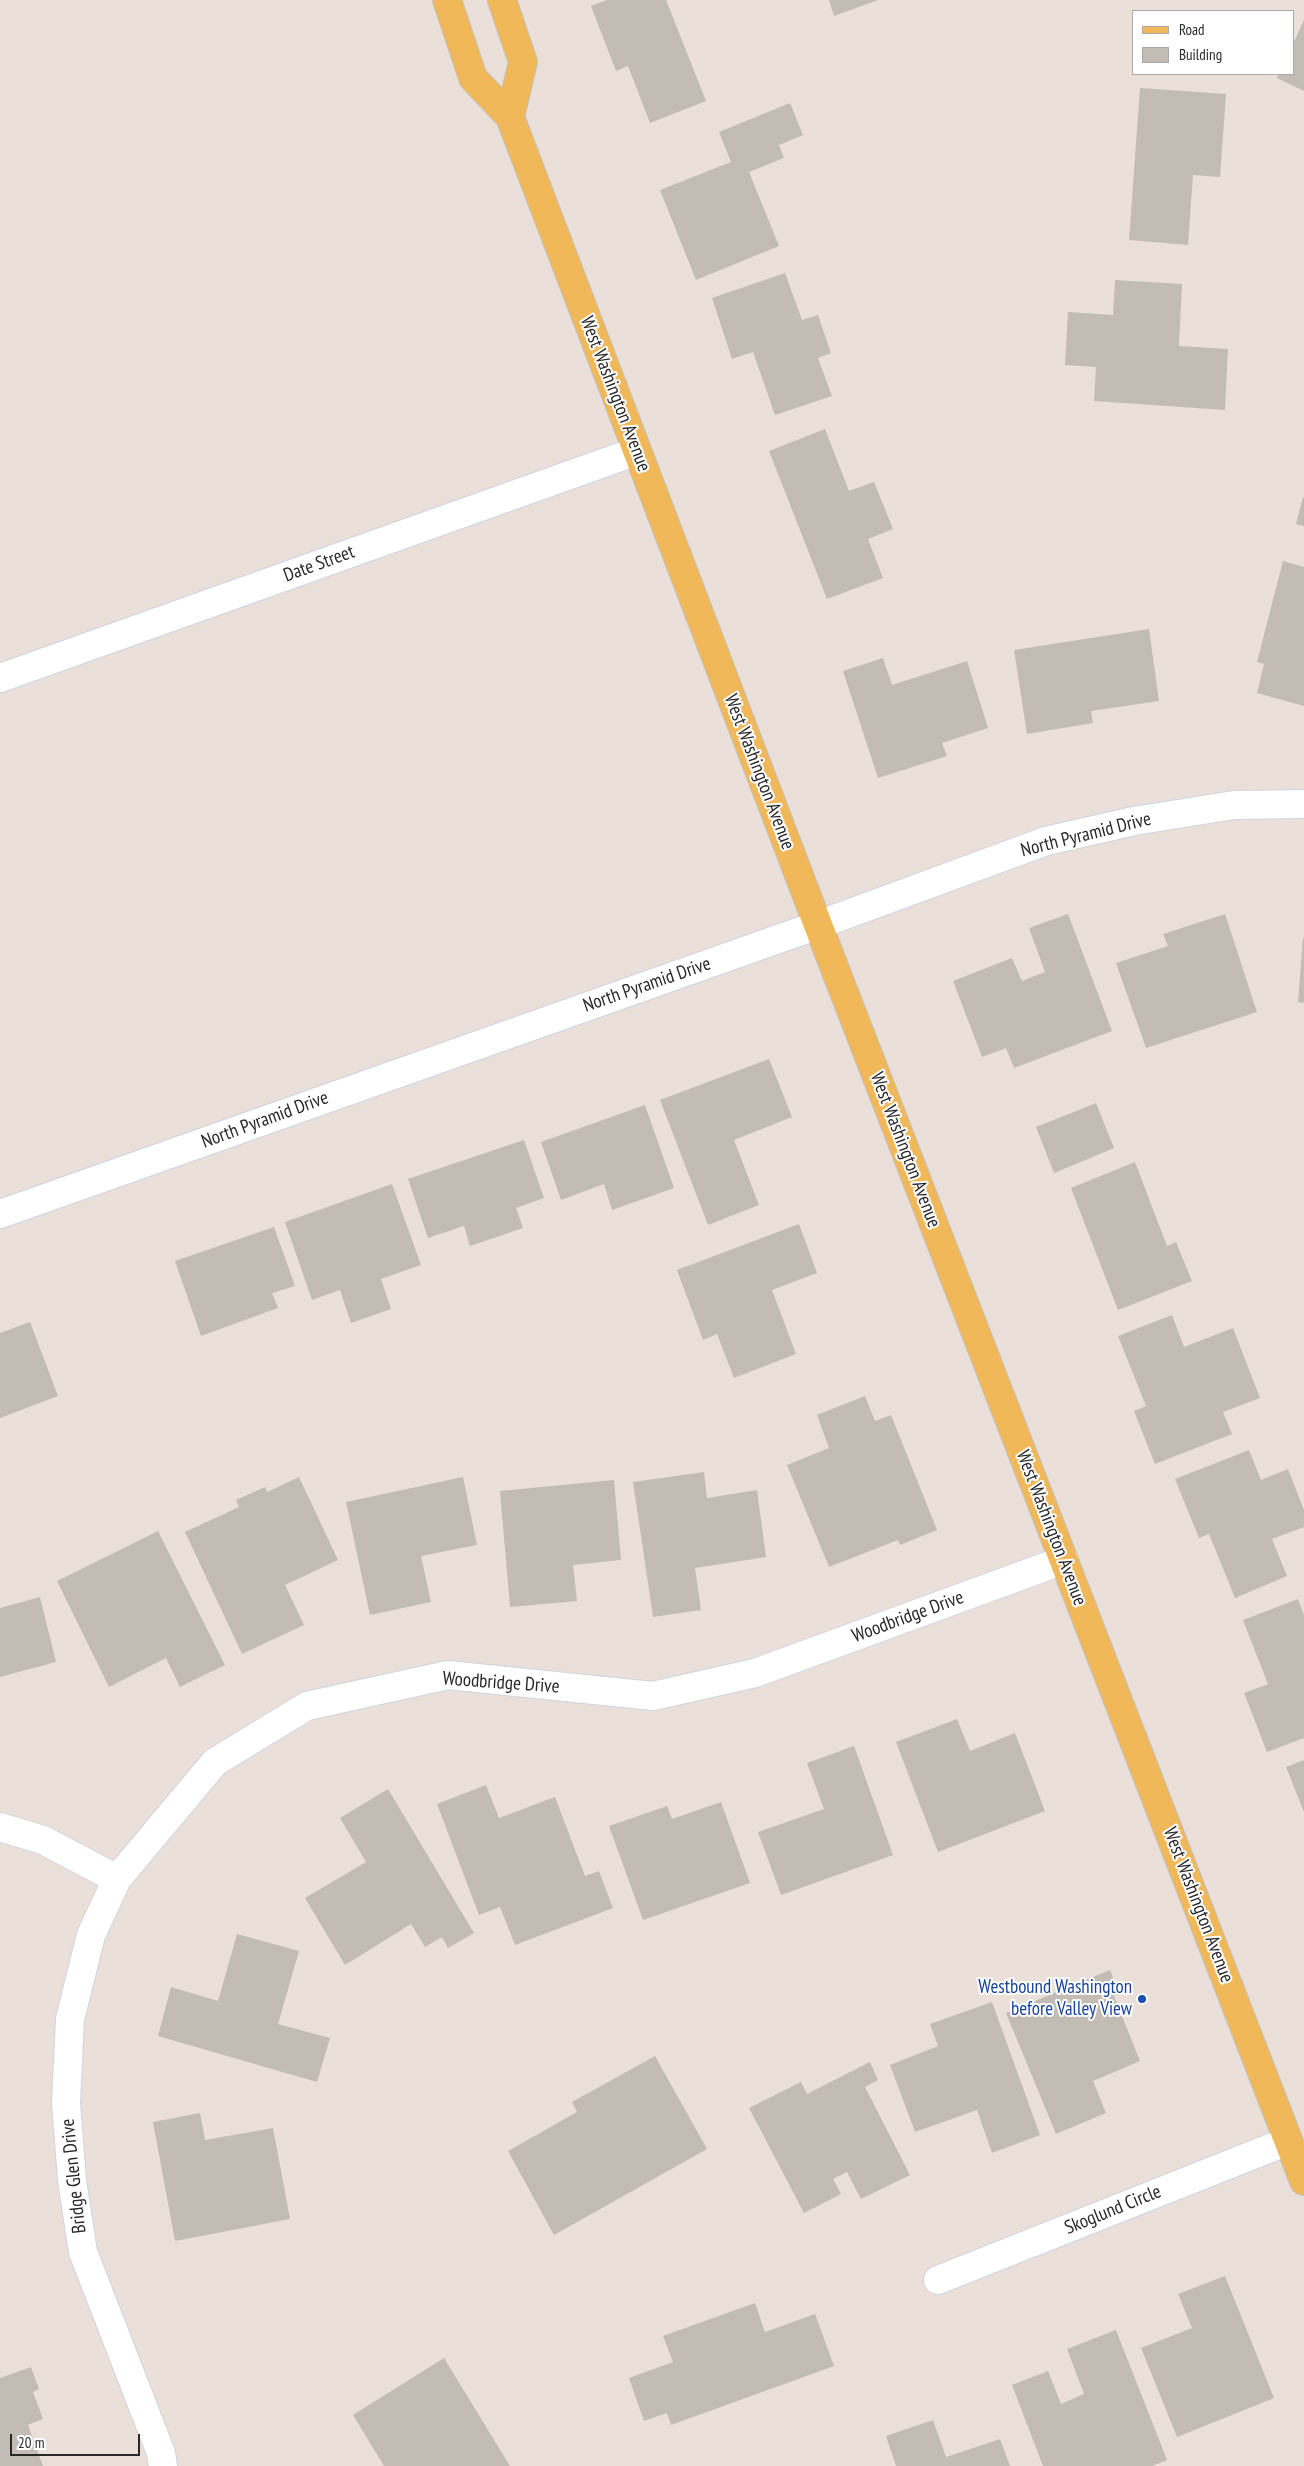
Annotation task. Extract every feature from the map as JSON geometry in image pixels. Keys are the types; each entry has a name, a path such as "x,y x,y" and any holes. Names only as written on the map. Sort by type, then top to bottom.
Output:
{"main road":[{"name":"West Washington Avenue","path":"447,0 473,78 510,118 818,925 1304,2181"},
{"path":"502,0 523,62 510,118"}],"street":[{"name":"Date Street","path":"0,678 637,451"},
{"name":"North Pyramid Drive","path":"0,1214 818,925 1046,841 1134,821 1234,805 1304,804"},
{"name":"Woodbridge Drive","path":"117,1879 215,1762 307,1706 448,1675 653,1696 755,1673 1064,1560"},
{"path":"0,1827 42,1840 117,1879"},
{"name":"Bridge Glen Drive","path":"117,1879 91,1935 70,2019 66,2104 72,2180 83,2252 161,2454 163,2466"},
{"name":"Skoglund Circle","path":"938,2280 1288,2141"}],"building":[{"path":"607,0 666,0 706,101 650,123 628,66 616,71 591,6"},
{"path":"829,0 878,0 834,16"},
{"path":"1304,20 1304,91 1277,78 1278,75 1294,75 1294,42"},
{"path":"1140,88 1226,94 1220,177 1193,175 1188,245 1129,240"},
{"path":"790,103 803,135 779,145 784,158 749,172 779,246 696,280 660,190 731,162 719,132"},
{"path":"785,273 802,320 818,315 831,353 818,358 832,396 775,415 753,352 732,359 712,298"},
{"path":"1115,280 1182,284 1179,346 1228,349 1225,410 1094,401 1096,367 1065,365 1068,312 1113,315"},
{"path":"825,429 849,491 874,482 893,529 868,539 883,578 827,599 769,451"},
{"path":"1304,497 1304,526 1296,524"},
{"path":"1283,561 1304,567 1304,706 1257,693 1264,664 1257,662"},
{"path":"1149,629 1159,701 1091,711 1093,723 1027,734 1014,650"},
{"path":"883,658 892,685 967,661 988,728 942,743 947,756 878,778 843,671"},
{"path":"1068,914 1112,1031 1014,1068 1006,1048 982,1057 953,981 1012,958 1022,981 1045,972 1029,928"},
{"path":"1225,914 1257,1012 1146,1048 1116,963 1168,946 1163,934"},
{"path":"1304,938 1304,1003 1298,1002"},
{"path":"769,1059 792,1117 734,1140 759,1205 708,1225 660,1100"},
{"path":"1096,1103 1114,1148 1054,1173 1036,1127"},
{"path":"645,1105 674,1188 612,1210 604,1184 561,1200 541,1142"},
{"path":"524,1140 544,1198 516,1208 523,1228 470,1246 464,1226 428,1238 408,1179"},
{"path":"1135,1162 1167,1246 1176,1242 1192,1281 1118,1310 1071,1188"},
{"path":"392,1184 421,1265 381,1279 391,1309 351,1323 340,1290 312,1300 285,1222"},
{"path":"799,1224 817,1273 772,1290 796,1354 734,1378 717,1334 703,1340 677,1270"},
{"path":"274,1227 295,1286 272,1293 278,1308 201,1336 175,1261"},
{"path":"1172,1315 1184,1347 1233,1328 1260,1398 1223,1412 1232,1434 1155,1464 1134,1411 1146,1406 1118,1336"},
{"path":"30,1322 58,1396 0,1418 0,1333"},
{"path":"865,1396 875,1421 891,1415 937,1530 900,1545 898,1540 829,1567 787,1465 829,1448 817,1415"},
{"path":"1249,1450 1261,1480 1288,1469 1304,1510 1304,1527 1272,1539 1287,1576 1235,1598 1209,1534 1199,1538 1175,1479"},
{"path":"704,1472 707,1498 757,1490 766,1557 695,1568 701,1610 653,1617 633,1482"},
{"path":"299,1477 338,1560 285,1585 304,1625 242,1654 185,1532 239,1507 236,1500 265,1487 267,1492"},
{"path":"463,1477 477,1545 421,1556 431,1602 370,1615 346,1502"},
{"path":"614,1480 621,1560 573,1565 577,1601 510,1607 500,1491"},
{"path":"158,1531 225,1665 180,1687 166,1658 109,1687 57,1581"},
{"path":"40,1597 56,1662 0,1677 0,1608"},
{"path":"1298,1599 1304,1615 1304,1738 1267,1752 1244,1693 1268,1684 1243,1620"},
{"path":"957,1719 970,1751 1015,1733 1045,1811 938,1852 896,1742"},
{"path":"854,1746 893,1855 781,1895 758,1832 824,1809 807,1763"},
{"path":"1304,1760 1304,1812 1286,1767"},
{"path":"486,1785 499,1818 555,1797 585,1876 599,1871 613,1908 515,1945 500,1907 479,1915 437,1804"},
{"path":"388,1789 474,1933 448,1948 442,1937 425,1947 411,1924 345,1965 305,1898 366,1862 340,1818"},
{"path":"721,1802 750,1883 643,1920 609,1826 667,1806 672,1819"},
{"path":"237,1934 299,1951 278,2024 330,2038 317,2082 158,2036 171,1987 218,2001"},
{"path":"1110,1970 1119,1993 1114,1996 1140,2061 1093,2081 1106,2113 1056,2134 1006,2013"},
{"path":"992,2002 1040,2135 992,2153 977,2110 915,2132 890,2065 938,2046 930,2024"},
{"path":"655,2056 707,2149 554,2235 508,2151 577,2112 572,2102"},
{"path":"870,2062 878,2080 865,2087 910,2175 861,2199 847,2172 833,2179 841,2194 804,2213 749,2108 801,2082 807,2094"},
{"path":"200,2113 205,2140 273,2128 290,2219 175,2241 153,2122"},
{"path":"1225,2276 1274,2398 1177,2437 1141,2348 1192,2328 1178,2294"},
{"path":"755,2303 765,2332 815,2314 834,2366 671,2425 667,2413 644,2421 629,2378 673,2362 663,2336"},
{"path":"1116,2330 1167,2460 1152,2466 1043,2466 1012,2385 1048,2371 1061,2404 1084,2394 1067,2349"},
{"path":"444,2358 510,2466 384,2466 353,2415"},
{"path":"31,2367 39,2389 33,2392 43,2419 28,2425 43,2466 0,2466 0,2378"},
{"path":"933,2420 946,2457 1000,2439 1010,2466 896,2466 886,2436"}],"place":[{"name":"Westbound Washington before Valley View","path":"1142,1999"}]}
